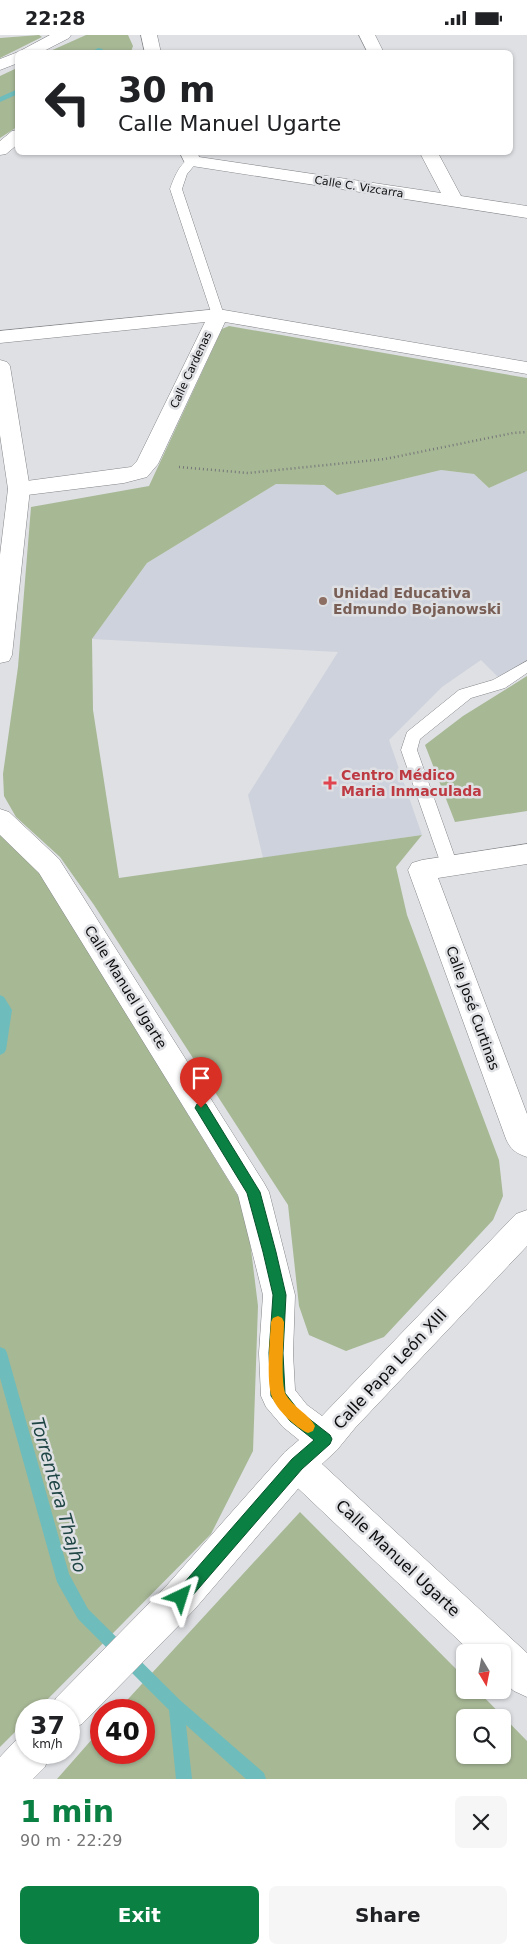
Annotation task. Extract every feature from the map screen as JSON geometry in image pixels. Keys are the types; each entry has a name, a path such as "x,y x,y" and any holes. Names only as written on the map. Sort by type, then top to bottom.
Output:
{"street":[{"path":"32,50 63,35"},
{"path":"149,35 152,50"},
{"path":"367,35 374,50"},
{"path":"0,65 15,58"},
{"path":"0,150 15,138"},
{"path":"430,155 455,202"},
{"name":"Calle C. Vizcarra","path":"191,157 455,202 527,212"},
{"path":"0,337 218,315 527,368"},
{"name":"Calle Cardenas","path":"147,464 218,315"},
{"path":"0,366 19,489 0,655"},
{"path":"19,489 124,476 139,472 147,464"},
{"name":"Calle Manuel Ugarte","path":"0,819 50,866 253,1192 279,1295 276,1353 278,1396 294,1416 324,1439"},
{"path":"436,868 527,854"},
{"name":"Calle José Curtinas","path":"436,868 521,1139 527,1144"},
{"name":"Calle Papa León XIII","path":"80,1699 181,1597 297,1464 324,1439 527,1224"},
{"name":"Calle Manuel Ugarte","path":"297,1464 490,1644"},
{"path":"511,1663 527,1678"},
{"path":"6,1779 20,1764"}],"lane":[{"name":"Calle Cardenas","path":"191,157 176,189 218,315"},
{"path":"436,868 409,750 413,736 465,694 499,684 527,666"}],"path":[{"path":"147,464 248,473 385,459 513,433 527,432"}],"shaded area":[{"name":"Unidad Educativa Edmundo Bojanowski","path":"441,470 474,474 489,488 527,471 527,661 499,678 481,660 442,687 389,740 422,835 263,858 248,795 338,652 92,639 147,563 276,484 324,485 337,495"}],"green space":[{"path":"39,35 42,37 0,58 0,38"},
{"path":"86,35 128,35 133,46 132,50 52,50"},
{"path":"15,69 15,128 0,138 0,76"},
{"path":"229,326 527,378 527,471 489,488 474,474 441,470 337,495 324,485 276,484 147,563 92,639 93,710 119,878 422,835 396,867 407,915 499,1160 503,1196 493,1220 384,1337 346,1351 309,1335 299,1306 288,1205 94,905 60,857 16,817 4,796 3,774 18,667 31,507 149,486 222,329"},
{"path":"527,676 527,811 455,822 425,745 463,716"},
{"path":"0,835 35,865 246,1209 258,1306 253,1451 211,1534 48,1699 15,1699 15,1732 0,1747"},
{"path":"300,1512 456,1669 456,1699 486,1699 496,1709 456,1709 456,1764 511,1764 511,1725 527,1741 527,1779 57,1779 70,1764 80,1764 80,1753 90,1742 90,1764 155,1764 155,1699 128,1699"}],"waterway":[{"path":"0,100 15,92"},
{"name":"Torrentera Thajho","path":"0,1000 6,1010 0,1050"},
{"name":"Torrentera Thajho","path":"0,1353 62,1577 83,1614 176,1706"},
{"name":"Torrentera Thajho","path":"176,1706 258,1779"},
{"path":"176,1706 184,1779"}],"slow traffic":[{"path":"278,1322 276,1353 278,1396 294,1416 308,1426"}],"place":[{"name":"Unidad Educativa Edmundo Bojanowski","path":"323,601"},
{"name":"Centro Médico Maria Inmaculada","path":"330,783"}],"route":[{"path":"181,1597 297,1464 324,1439 294,1416 278,1396 276,1353 279,1295 270,1252 253,1192 201,1108"}]}
